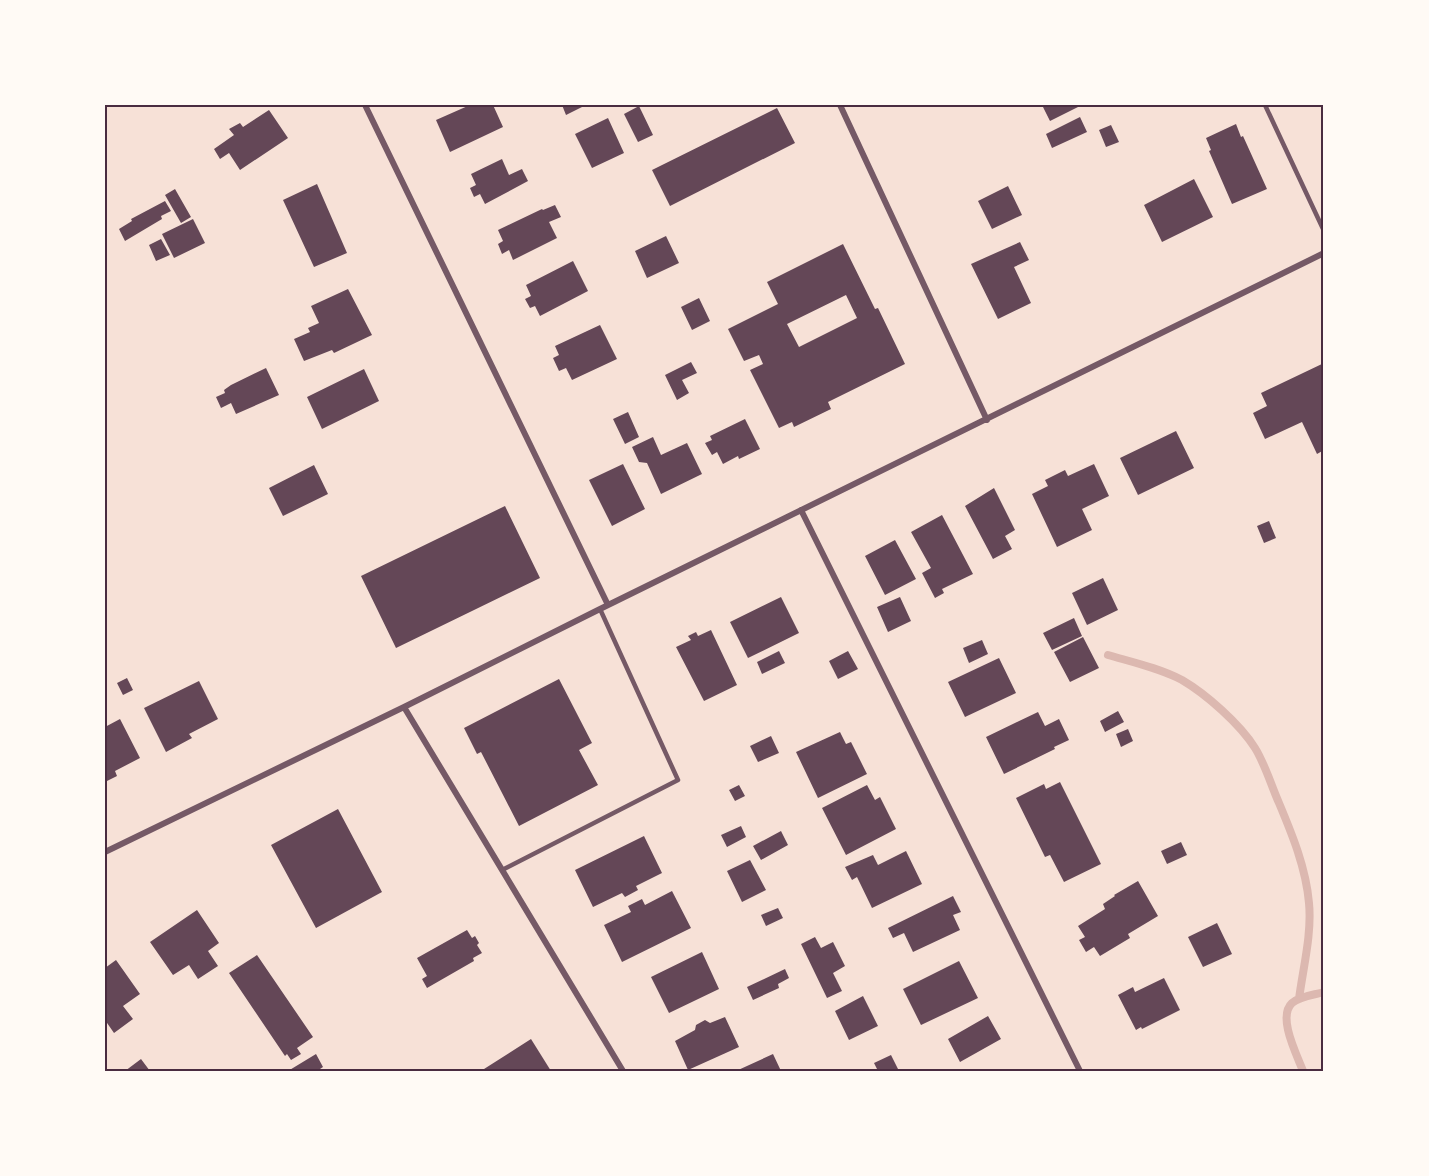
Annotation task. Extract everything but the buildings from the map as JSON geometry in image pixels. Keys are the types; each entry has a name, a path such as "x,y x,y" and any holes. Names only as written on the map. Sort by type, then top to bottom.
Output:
{"street":[{"path":"365,105 608,605"},
{"path":"840,105 987,420"},
{"path":"105,852 404,708 608,605 1324,253"},
{"path":"801,510 1080,1071"},
{"path":"404,708 623,1071"}],"lane":[{"path":"1265,105 1324,231"},
{"path":"502,870 678,780 600,609"}],"waterway":[{"path":"1108,655 1164,672 1182,680 1212,701 1232,720 1259,754 1302,864 1307,890 1310,915 1299,999"},
{"path":"1303,1071 1287,1026 1288,1009 1299,999 1324,992"}]}
